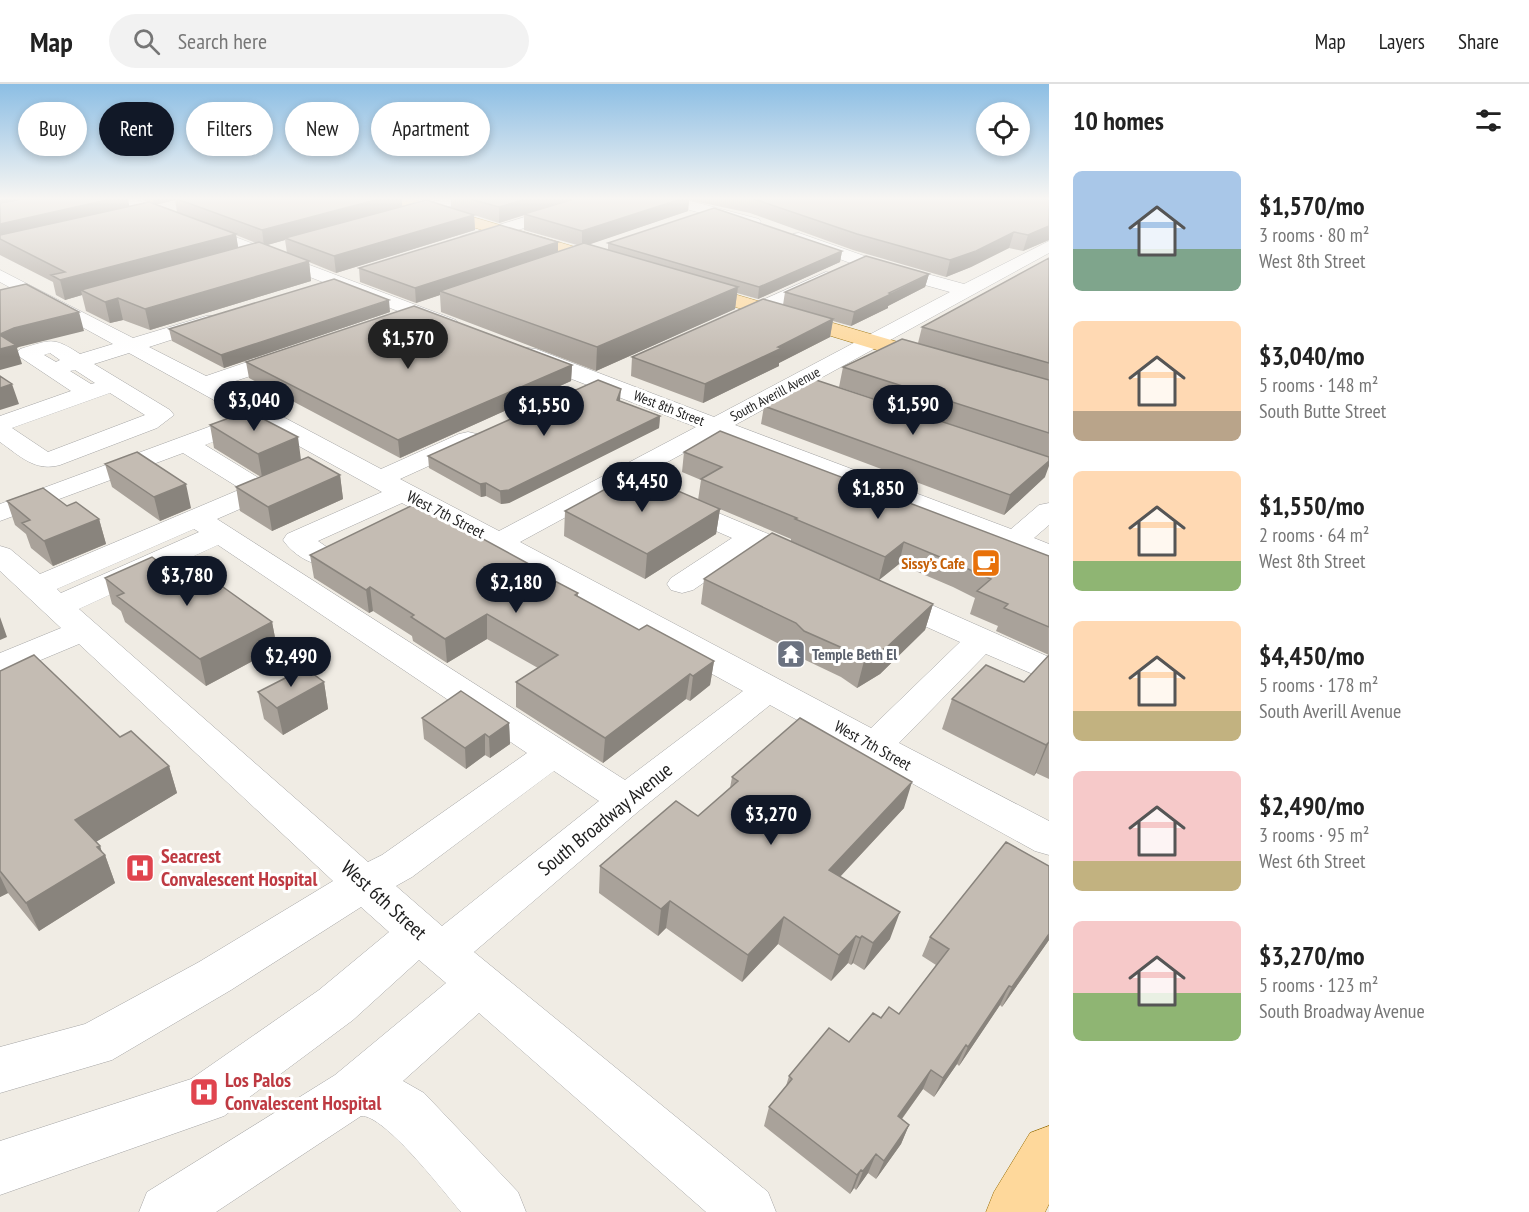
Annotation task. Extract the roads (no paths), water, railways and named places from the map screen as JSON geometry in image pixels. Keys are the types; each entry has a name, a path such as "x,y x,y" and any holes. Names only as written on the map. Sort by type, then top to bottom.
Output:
{"main road":[{"path":"573,252 628,268"},
{"path":"672,281 950,364"},
{"path":"1014,1212 1049,1152"}],"street":[{"path":"257,252 471,332"},
{"path":"241,260 271,252"},
{"path":"551,267 594,252"},
{"path":"836,252 968,291"},
{"name":"South Averill Avenue","path":"500,543 1039,252"},
{"path":"717,327 862,261"},
{"path":"304,291 358,274"},
{"name":"West 7th Street","path":"0,275 37,295 73,306 130,346 202,386 500,543 1049,840"},
{"path":"9,302 37,295"},
{"path":"386,323 440,304"},
{"path":"52,370 228,315"},
{"path":"0,431 42,460 51,460 149,423 162,415 53,345 27,353 89,393"},
{"name":"West 8th Street","path":"513,348 1049,554"},
{"path":"202,386 310,349"},
{"path":"567,395 620,371"},
{"path":"796,382 829,393"},
{"path":"0,424 112,385"},
{"path":"0,513 260,416"},
{"path":"379,479 483,432"},
{"path":"186,444 261,490"},
{"path":"0,666 59,608 198,506 261,490 337,457"},
{"path":"142,460 198,506 626,800"},
{"path":"620,478 829,571"},
{"path":"324,558 297,540 404,492"},
{"path":"1014,541 1049,511"},
{"path":"682,584 753,537"},
{"name":"West 6th Street","path":"0,555 431,943 742,1210"},
{"path":"862,586 1049,670"},
{"path":"874,746 982,640"},
{"name":"South Broadway Avenue","path":"0,1168 206,1099 336,1005 431,943 626,800 769,688"},
{"path":"0,1070 95,1044 215,976 365,883 397,866 554,752"},
{"path":"167,1212 352,1092 480,984"},
{"path":"352,1092 373,1091 406,1111 498,1212"}],"place":[{"name":"Sissy’s Cafe","path":"986,563"},
{"name":"Temple Beth El","path":"791,654"},
{"name":"Seacrest Convalescent Hospital","path":"140,868"},
{"name":"Los Palos Convalescent Hospital","path":"204,1092"}]}
